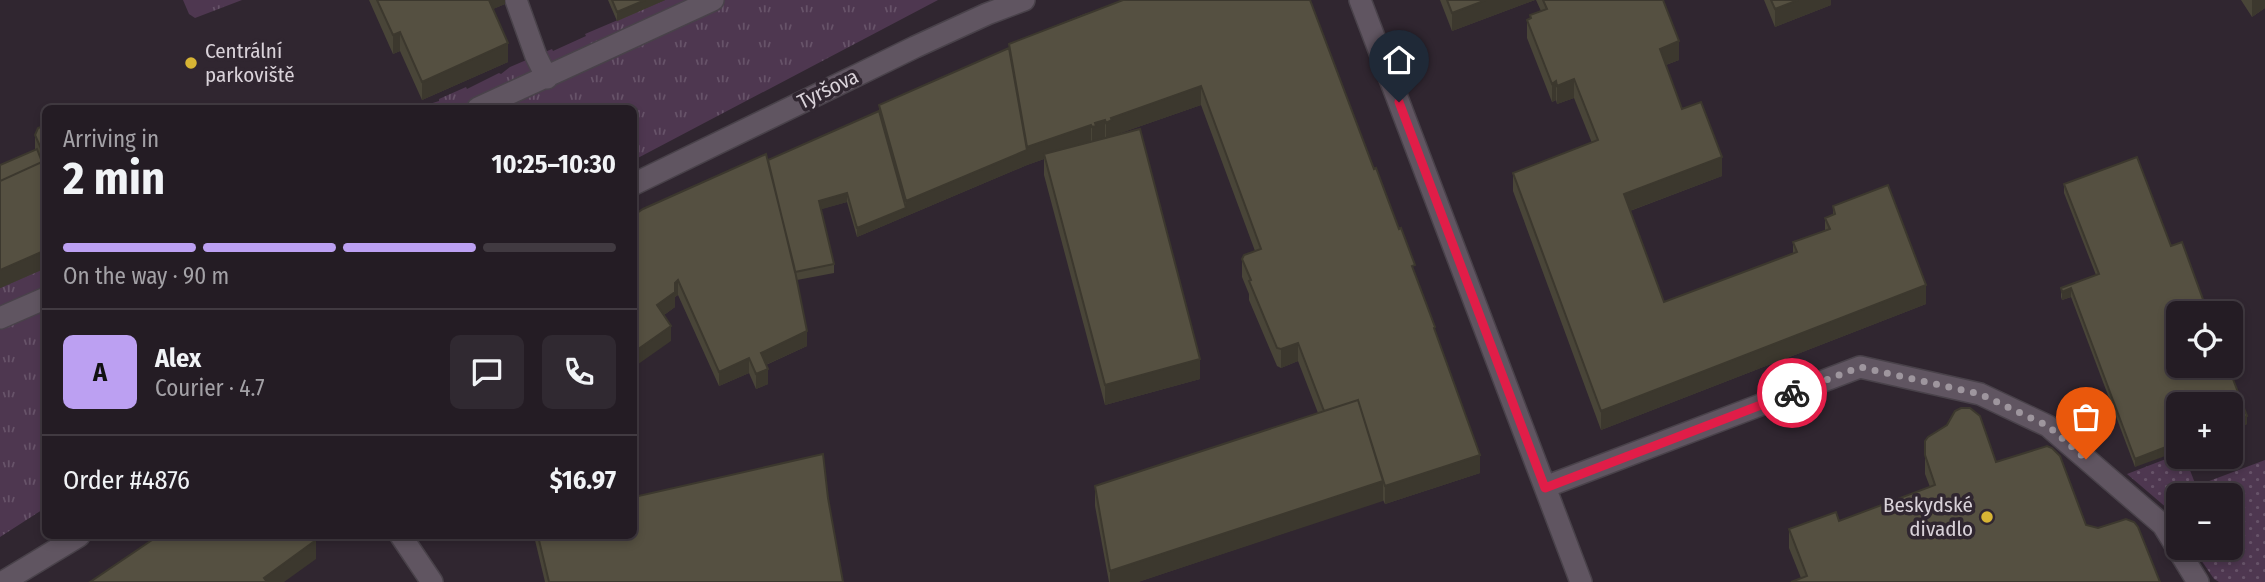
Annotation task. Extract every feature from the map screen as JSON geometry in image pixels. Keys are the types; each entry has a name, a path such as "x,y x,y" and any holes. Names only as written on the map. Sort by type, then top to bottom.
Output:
{"street":[{"path":"516,0 547,78"},
{"path":"485,105 713,0"},
{"name":"Tyršova","path":"637,183 915,47 1024,0"},
{"path":"1360,0 1581,582"},
{"path":"0,318 42,300"},
{"path":"1545,488 1860,367 1980,394 2048,426 2163,525 2198,582"},
{"path":"3,582 74,539"},
{"path":"403,539 432,582"}],"green space":[{"path":"183,0 242,0 195,18 189,14"},
{"path":"665,0 938,0 637,158 637,105 426,105 552,49 553,51 586,36 585,34"},
{"path":"42,269 42,510 0,537 0,288"},
{"path":"2166,459 2166,469 2190,469 2195,483 2166,483 2166,507 2127,474"},
{"path":"2265,460 2265,582 2219,582 2201,560 2243,560 2243,483 2204,483"}],"building":[{"path":"377,0 489,0 508,43 422,82 400,32 393,35"},
{"path":"612,0 645,0 617,12"},
{"path":"1123,0 1310,0 1374,169 1376,168 1415,265 1412,266 1480,455 1385,486 1358,400 1324,411 1298,343 1277,348 1249,281 1251,280 1242,259 1244,255 1261,249 1201,86 1111,118 1112,120 1106,123 1105,120 1095,123 1096,126 1091,125 1027,147 1009,44"},
{"path":"1447,0 1486,0 1452,13"},
{"path":"1543,0 1663,0 1679,41 1660,49 1682,109 1701,102 1722,157 1624,194 1664,302 1797,252 1793,242 1830,229 1825,218 1835,214 1833,206 1888,185 1926,285 1601,411 1513,173 1598,140 1574,79 1557,86 1556,81 1552,84 1527,20 1531,18 1530,15 1547,9"},
{"path":"1771,0 1798,0 1775,9"},
{"path":"1009,48 1027,150 906,201 879,105"},
{"path":"879,111 906,208 857,228 847,193 819,201 834,264 795,272 768,160"},
{"path":"42,126 42,151 35,135 38,128"},
{"path":"1140,129 1200,359 1105,385 1044,154"},
{"path":"37,149 42,162 0,181 0,165"},
{"path":"766,154 807,331 761,353 768,369 756,374 749,358 719,372 678,280 675,283 675,292 657,305 671,326 637,350 637,213"},
{"path":"2137,157 2171,246 2182,242 2204,301 2166,301 2166,378 2233,378 2238,392 2166,392 2166,447 2135,459 2071,288 2062,292 2061,288 2099,274 2064,184"},
{"path":"42,162 42,252 0,270 0,181"},
{"path":"1358,400 1383,481 1110,571 1095,486"},
{"name":"Beskydské divadlo","path":"1970,408 1980,416 1996,462 2047,446 2052,448 2060,456 2086,525 2098,528 2126,519 2134,522 2160,582 1791,582 1807,576 1789,529 1836,512 1839,521 1935,485 1925,455 1925,441 1947,425 1955,411"},
{"path":"823,454 843,582 549,582 539,539 637,539 637,496"},
{"path":"154,539 316,540 264,578 267,582 90,582"}],"way so far":[{"path":"1792,393 1860,367 1980,394 2048,426 2086,459"}],"place":[{"name":"Centrální parkoviště","path":"191,63"},
{"name":"Beskydské divadlo","path":"1987,517"}],"route":[{"path":"1399,102 1545,488 1792,393"}]}
